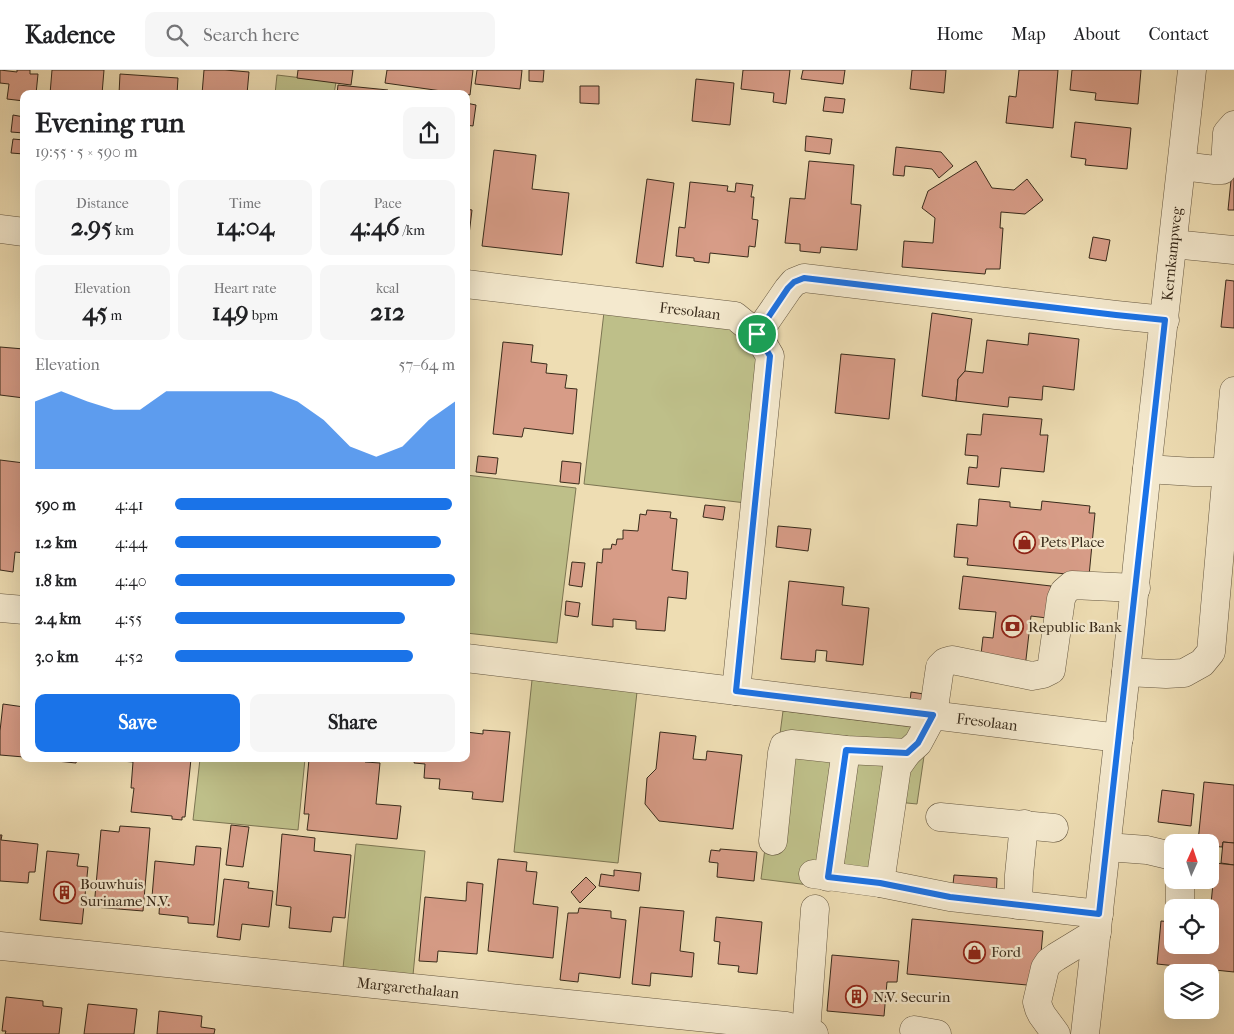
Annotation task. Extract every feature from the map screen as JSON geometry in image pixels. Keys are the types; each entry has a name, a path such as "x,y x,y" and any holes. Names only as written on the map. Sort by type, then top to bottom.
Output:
{"street":[{"name":"Kernkampweg","path":"1085,1034 1192,70"},
{"path":"1182,166 1222,170 1226,160 1227,133 1234,125"},
{"path":"0,229 20,232"},
{"path":"1173,244 1234,250"},
{"path":"757,334 788,288 794,282 804,278 1165,320"},
{"name":"Fresolaan","path":"470,284 735,316 757,334 770,356 736,691"},
{"path":"1126,672 1184,673 1202,663 1211,652 1234,391"},
{"path":"1147,469 1226,472"},
{"path":"880,883 896,767 918,743 933,715 940,667 945,662 952,660 1032,676 1043,674 1050,670 1061,599 1064,592 1072,585 1136,588"},
{"path":"0,608 20,610"},
{"name":"Fresolaan","path":"470,658 1119,738"},
{"path":"773,842 784,746 791,744 846,750 907,753"},
{"path":"846,750 820,875 880,883 950,897 1018,905 1098,923"},
{"path":"940,817 1054,828"},
{"path":"1018,905 1018,875 1024,824"},
{"path":"1107,847 1147,850 1164,854"},
{"path":"810,1033 816,909"},
{"path":"1056,1034 1035,1021 1045,968 1049,962 1098,923"},
{"name":"Margarethalaan","path":"0,946 786,1026 810,1033"}],"green space":[{"path":"277,75 336,82 335,90 275,90"},
{"path":"604,312 724,324 740,332 762,359 746,503 584,484"},
{"path":"470,475 576,488 557,643 470,633"},
{"path":"532,680 637,692 618,863 514,852"},
{"path":"783,711 928,729 917,804 887,801 873,893 761,879"},
{"path":"200,762 305,762 298,830 193,820"},
{"path":"356,844 425,851 413,975 343,968"}],"building":[{"path":"0,70 17,72 17,70 30,70 30,74 38,74 36,90 20,90 20,101 7,99 9,84 0,83"},
{"path":"52,70 104,70 102,90 50,90"},
{"path":"204,70 249,72 247,90 202,90"},
{"path":"298,70 353,70 351,85 297,78"},
{"path":"387,70 473,70 470,95 470,90 435,90 385,83"},
{"path":"477,70 522,70 520,89 475,84"},
{"path":"529,70 544,70 543,82 529,81"},
{"path":"743,70 790,70 786,104 773,102 774,93 741,89"},
{"path":"803,70 845,70 843,84 801,79"},
{"path":"912,70 946,70 944,93 910,89"},
{"path":"1019,70 1058,70 1053,128 1006,123 1009,96 1016,97"},
{"path":"1072,70 1141,70 1138,104 1095,100 1096,93 1070,90"},
{"path":"120,74 178,78 177,90 119,90"},
{"path":"696,79 734,83 730,125 692,121"},
{"path":"338,85 388,90 337,90"},
{"path":"580,86 599,86 599,104 580,103"},
{"path":"825,97 845,99 843,113 823,111"},
{"path":"470,104 476,105 473,126 470,126"},
{"path":"13,115 20,116 20,133 11,132"},
{"path":"1075,122 1131,128 1127,169 1085,165 1086,159 1071,157"},
{"path":"806,136 832,139 830,154 805,151"},
{"path":"13,139 20,140 20,154 11,153"},
{"path":"896,147 941,152 953,166 939,178 932,169 905,166 904,176 893,175"},
{"path":"494,150 536,155 532,189 569,193 562,255 482,246"},
{"path":"1234,151 1234,210 1228,210"},
{"path":"809,161 854,165 851,204 861,205 857,250 821,247 820,253 800,251 800,244 785,243 790,198 805,199"},
{"path":"976,161 992,188 1014,190 1027,179 1043,200 1025,214 1001,212 1000,228 1003,228 1000,269 986,269 985,274 902,267 904,241 933,243 935,218 922,208 928,191"},
{"path":"647,179 674,183 663,267 636,263"},
{"path":"690,182 728,186 727,191 735,192 736,183 753,185 751,197 754,197 752,219 758,220 755,247 749,246 748,257 710,253 709,263 694,261 694,258 676,256 679,227 685,228"},
{"path":"470,210 472,210 470,226"},
{"path":"1093,237 1110,240 1106,261 1089,258"},
{"path":"1226,280 1234,281 1234,328 1221,327"},
{"path":"932,313 972,319 965,371 958,379 956,401 922,396"},
{"path":"1029,333 1079,339 1074,390 1043,386 1042,400 1009,397 1008,407 956,401 958,379 965,371 983,373 987,340 1028,345"},
{"path":"503,342 533,345 531,362 547,364 546,373 567,375 565,388 577,389 573,434 524,428 522,437 493,434"},
{"path":"0,347 20,349 20,398 0,395"},
{"path":"841,354 895,359 889,419 835,413"},
{"path":"983,414 1042,419 1040,435 1048,435 1044,472 1001,468 999,487 967,484 969,467 977,468 978,456 965,455 967,434 981,435"},
{"path":"478,456 498,458 496,474 476,472"},
{"path":"0,460 20,462 20,553 15,552 13,572 0,570"},
{"path":"562,461 581,463 579,484 560,482"},
{"name":"Pets Place","path":"979,499 1010,502 1010,507 1041,510 1042,501 1090,506 1089,513 1095,513 1089,576 967,565 968,558 954,557 957,524 977,526"},
{"path":"705,505 725,507 723,520 703,517"},
{"path":"647,510 671,512 670,518 677,519 672,570 688,572 686,599 668,597 665,631 636,629 636,621 613,619 613,627 592,625 597,562 602,563 603,549 611,549 612,544 616,545 617,539 623,539 623,530 638,531 640,514 646,515"},
{"path":"778,526 811,529 808,551 776,547"},
{"path":"572,562 585,563 582,587 569,585"},
{"name":"Republic Bank","path":"963,576 1051,586 1047,618 1031,616 1025,668 980,663 983,637 993,638 996,612 959,609"},
{"path":"789,581 844,587 842,605 869,608 863,665 826,661 827,651 816,650 815,662 781,659"},
{"path":"566,601 580,603 578,617 565,615"},
{"path":"911,692 924,694 923,703 910,702"},
{"path":"3,704 20,706 20,757 0,755"},
{"path":"483,730 510,732 503,802 472,799 473,792 439,789 440,779 424,778 425,764 414,763 470,762 470,732 483,734"},
{"path":"660,732 696,736 693,759 706,760 707,751 742,755 733,829 659,821 645,804 647,778 656,769"},
{"path":"133,762 191,762 185,817 182,817 182,820 172,819 172,816 131,812 134,788 131,788"},
{"path":"309,762 380,763 376,804 401,806 397,839 307,830 309,814 304,814"},
{"path":"1204,782 1234,785 1234,843 1223,842 1222,847 1219,847 1219,834 1199,834"},
{"path":"1162,790 1194,794 1191,826 1158,822"},
{"path":"231,825 249,827 243,867 226,865"},
{"path":"120,826 150,828 143,911 94,907 101,830 119,832"},
{"path":"282,834 315,838 314,851 351,855 345,918 333,917 331,932 289,928 291,907 276,905"},
{"path":"0,835 2,835 1,840 38,844 35,872 29,872 28,883 0,881"},
{"path":"1223,842 1234,843 1234,865 1221,863"},
{"path":"196,846 221,848 214,925 188,923 188,917 159,914 160,898 152,897 155,861 194,865"},
{"path":"720,849 757,852 754,881 717,877 718,863 709,862 711,850 720,851"},
{"name":"Bouwhuis Suriname N.V.","path":"47,851 79,854 77,866 88,867 82,924 40,920"},
{"path":"498,859 527,862 526,871 537,872 533,904 558,907 553,958 488,951"},
{"path":"1219,863 1234,865 1234,972 1219,970 1219,964 1157,964 1161,921 1164,921 1164,954 1219,954 1219,899 1211,899 1212,889 1219,889"},
{"path":"614,870 641,873 639,891 599,886 601,874 614,876"},
{"path":"954,875 997,878 996,898 952,894"},
{"path":"586,877 596,887 580,903 571,892"},
{"path":"224,879 249,882 248,888 273,891 269,927 242,924 240,940 217,937"},
{"path":"467,882 483,884 477,954 438,951 437,962 419,961 425,897 466,901"},
{"path":"640,907 684,911 680,951 694,953 692,977 651,973 650,986 632,984"},
{"path":"579,908 611,911 611,918 626,920 620,978 579,973 578,982 560,980 568,913 578,913"},
{"path":"716,917 762,922 757,974 738,972 739,966 718,964 720,942 714,941"},
{"name":"Ford","path":"912,919 1043,931 1038,986 907,974"},
{"name":"N.V. Securin","path":"832,955 899,961 897,982 887,982 884,1016 827,1011"},
{"path":"6,997 43,1001 43,1006 62,1008 59,1034 5,1034 6,1031 2,1031"},
{"path":"88,1004 137,1009 134,1034 84,1034"},
{"path":"159,1011 202,1016 201,1027 215,1029 214,1034 157,1034"}],"place":[{"name":"Pets Place","path":"1024,542"},
{"name":"Republic Bank","path":"1012,627"},
{"name":"Bouwhuis Suriname N.V.","path":"64,893"},
{"name":"Ford","path":"975,952"},
{"name":"N.V. Securin","path":"857,997"}],"route":[{"path":"804,278 1165,320 1099,914 950,897 880,883 828,877 846,750 907,753 921,739 933,715 736,691 770,356 757,334 788,288 794,282 804,278"}]}
